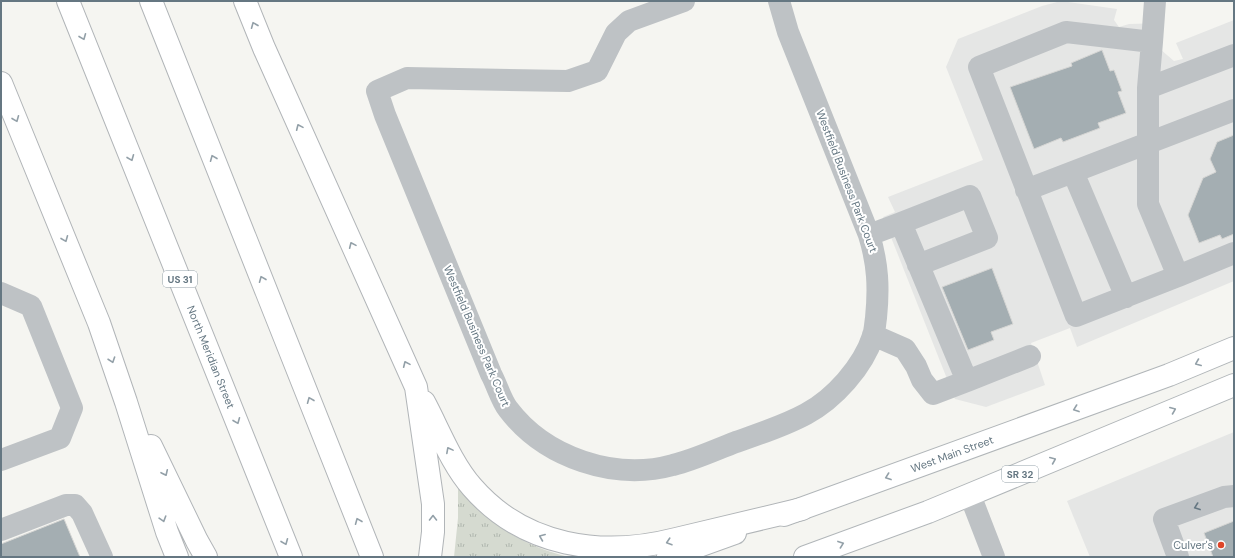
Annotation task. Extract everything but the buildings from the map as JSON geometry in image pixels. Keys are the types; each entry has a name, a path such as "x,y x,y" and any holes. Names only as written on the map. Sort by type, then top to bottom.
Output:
{"main road":[{"name":"North Meridian Street","path":"68,1 291,557"},
{"path":"151,1 372,557"},
{"path":"245,1 264,48 416,387 459,469 472,487 501,514 541,537 574,548 595,551 658,545 676,539 802,509"},
{"path":"1,83 99,323 126,402 167,532 177,557"},
{"name":"West Main Street","path":"668,557 1155,380 1234,348"},
{"name":"SR 32","path":"805,557 928,512 1234,385"},
{"path":"416,387 433,504 433,532 430,557"},
{"path":"126,402 156,455 206,557"}],"street":[{"name":"Westfield Business Park Court","path":"684,1 629,21 616,33 597,71 586,76 568,80 407,78 377,91 391,130 488,367 508,409 529,433 553,448 605,468 639,471 673,465 806,414 835,393 856,370 873,336 879,294 876,258 869,235 788,32 779,1"},
{"path":"1155,1 1148,88 1148,204 1178,276"},
{"path":"1152,42 1066,32 979,67 1076,316 1234,254"},
{"path":"1148,88 1234,55"},
{"path":"1026,190 1234,110"},
{"path":"1073,172 1126,297"},
{"path":"869,235 970,196 988,238 918,265"},
{"path":"901,222 967,381"},
{"path":"1,293 31,306 72,408 60,438 1,460"},
{"path":"873,336 905,349 916,366 922,380 933,394 1030,356"},
{"path":"970,495 994,557"},
{"path":"1178,557 1164,519 1224,497 1234,496"},
{"path":"1,530 66,505 75,505 82,513 102,557"}],"shaded area":[{"path":"1061,1 1117,9 1114,20 1119,27 1129,24 1163,23 1160,49 1174,61 1183,59 1176,43 1234,20 1234,281 1077,347 1070,328 1031,343 1045,385 986,407 955,399 883,217 895,212 888,197 983,160 946,67 958,39 1042,6"},
{"path":"1234,432 1234,557 1090,557 1067,501"}],"green space":[{"path":"458,488 483,513 505,530 525,542 547,551 569,557 454,557 458,518"}],"place":[{"name":"Culver's","path":"1221,545"}]}
